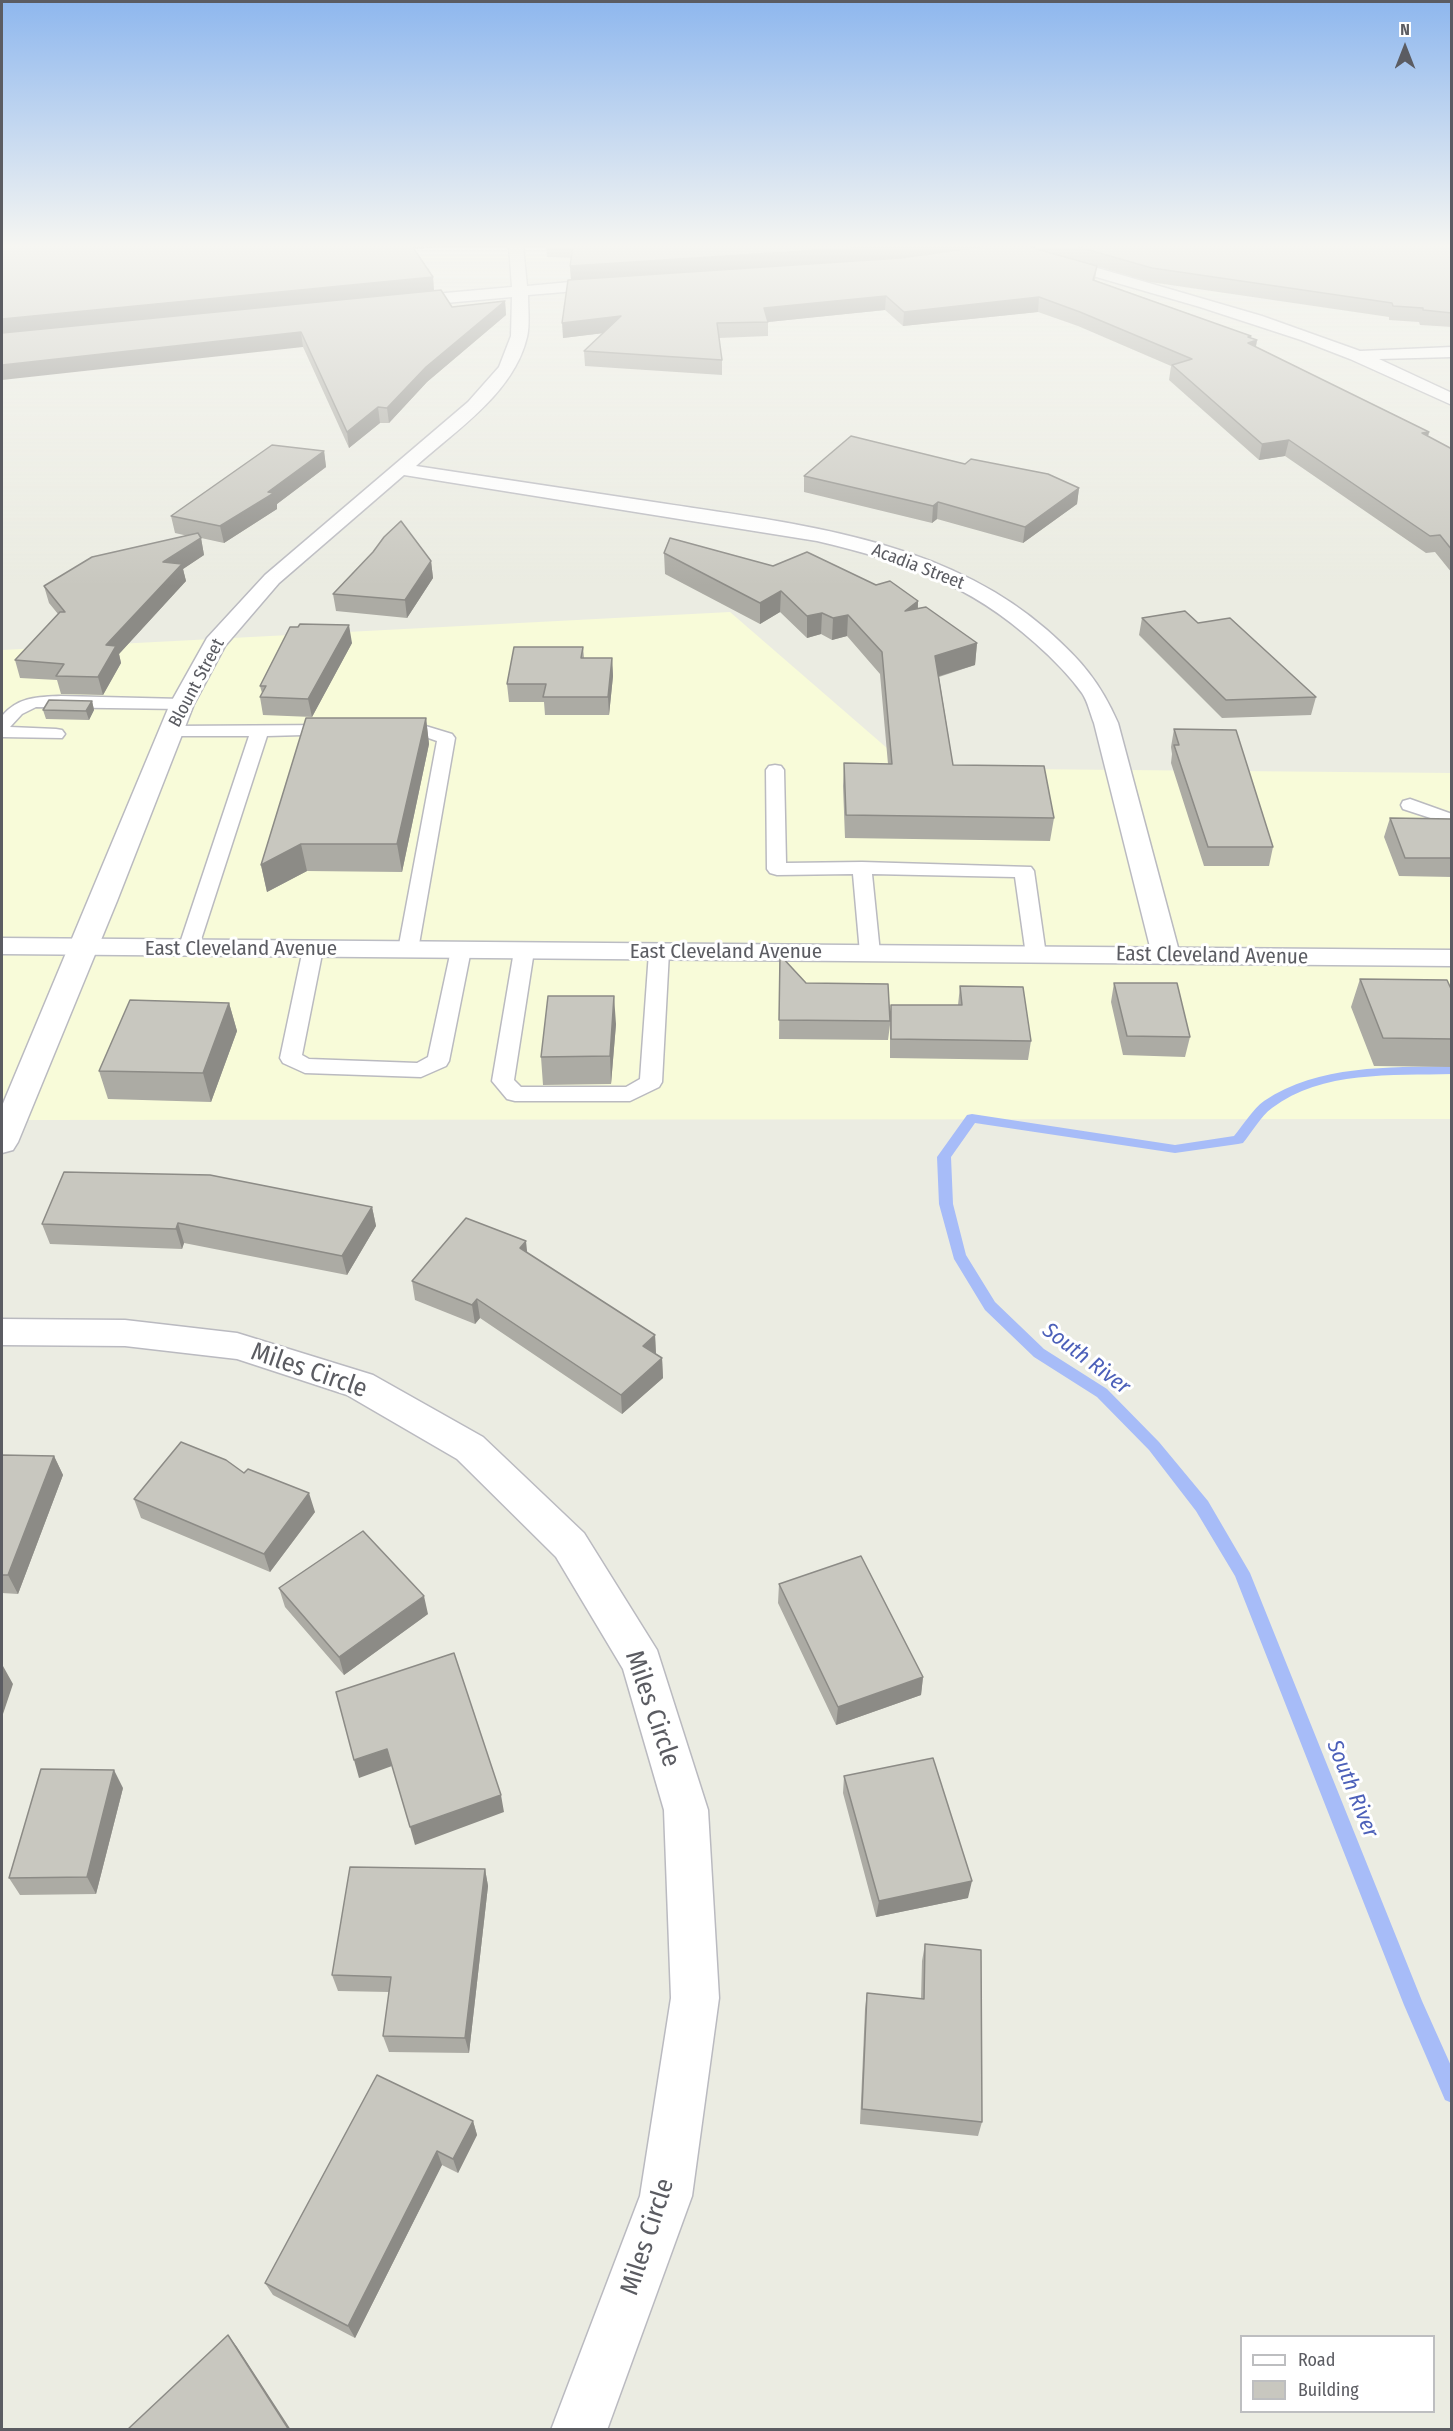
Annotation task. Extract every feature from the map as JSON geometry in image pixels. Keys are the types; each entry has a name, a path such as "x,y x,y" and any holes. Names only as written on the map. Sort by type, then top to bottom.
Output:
{"street":[{"name":"Blount Street","path":"2,1142 84,948 182,704 215,643 272,579 474,406 507,368 510,359"},
{"path":"1368,359 1419,382 1452,400"},
{"name":"Acadia Street","path":"400,469 722,518 887,552 961,580 1001,604 1053,647 1092,691 1106,723 1166,955"},
{"name":"East Cleveland Avenue","path":"2,946 1166,955 1450,960"},
{"name":"Miles Circle","path":"2,1332 125,1333 237,1346 360,1385 470,1448 570,1545 642,1663 686,1810 695,1998 666,2196 579,2430"}],"lane":[{"path":"2,726 16,710 33,702 60,700 182,704"},
{"path":"171,731 351,729"},
{"path":"373,729 418,729 446,738 408,950"},
{"path":"188,948 260,730"},
{"path":"2,732 56,734"},
{"path":"775,770 777,869 1023,871 1036,955"},
{"path":"1410,805 1452,820"},
{"path":"862,868 870,953"},
{"path":"313,949 291,1058 305,1066 421,1070 438,1061 461,950"},
{"path":"524,951 503,1081 515,1094 630,1094 651,1082 659,952"}],"shaded area":[{"path":"730,612 910,768 1451,773 1451,1119 2,1120 2,650"}],"building":[{"path":"2,359 52,359 2,365"},
{"path":"314,359 435,359 387,408 378,407 347,432"},
{"path":"1191,359 1281,359 1429,432 1422,433 1452,449 1452,550 1440,535 1430,536 1289,440 1262,444 1172,365"},
{"path":"851,436 965,464 971,459 1048,474 1079,488 1025,527 938,502 933,506 804,476"},
{"path":"272,445 324,451 268,492 274,493 220,526 171,516"},
{"path":"401,521 431,561 405,600 333,594 373,552 384,537"},
{"path":"198,533 201,538 163,562 182,564 106,645 116,646 98,677 56,676 64,664 15,660 60,612 65,612 44,586 92,557"},
{"path":"670,538 773,566 807,552 876,585 890,581 918,601 905,611 926,607 977,643 935,656 953,765 1044,766 1054,818 846,815 844,763 892,764 882,652 848,615 833,618 822,613 807,616 781,591 760,603 664,553"},
{"path":"1185,611 1198,623 1230,618 1316,697 1226,700 1142,618"},
{"path":"300,624 349,625 308,699 260,697 266,686 260,686 290,627 298,627"},
{"path":"514,647 583,647 581,658 612,658 608,697 543,697 546,684 507,684"},
{"path":"49,700 92,701 86,711 43,710"},
{"path":"306,718 426,718 397,844 301,844 261,865"},
{"path":"1174,729 1236,730 1273,847 1208,847 1174,745 1179,745"},
{"path":"1390,818 1452,819 1452,858 1405,858"},
{"path":"780,955 806,983 888,984 890,1021 779,1020"},
{"path":"1360,979 1447,980 1452,991 1452,1039 1383,1038"},
{"path":"1114,983 1177,983 1190,1037 1127,1036"},
{"path":"960,986 1023,987 1031,1041 891,1039 891,1005 962,1005"},
{"path":"548,996 614,996 610,1056 541,1057"},
{"path":"130,1000 229,1003 203,1073 99,1071"},
{"path":"64,1172 210,1175 372,1207 342,1256 178,1223 176,1229 42,1224"},
{"path":"466,1218 526,1241 520,1248 655,1335 643,1346 662,1358 621,1395 477,1299 472,1305 412,1281"},
{"path":"181,1442 226,1460 244,1473 248,1469 309,1493 264,1554 134,1499"},
{"path":"2,1455 54,1456 8,1575 2,1575"},
{"path":"363,1531 424,1596 339,1657 279,1588"},
{"path":"861,1556 923,1677 838,1707 779,1584"},
{"path":"454,1653 501,1795 410,1827 387,1749 354,1760 336,1692"},
{"path":"933,1758 972,1881 879,1901 844,1776"},
{"path":"41,1769 114,1770 87,1877 9,1878"},
{"path":"350,1867 485,1869 465,2038 383,2036 391,1977 332,1975"},
{"path":"925,1944 981,1950 982,2122 862,2109 867,1993 924,1999"},
{"path":"377,2075 473,2121 453,2159 437,2151 348,2326 265,2283"},
{"path":"228,2335 289,2430 127,2430"}],"waterway":[{"name":"South River","path":"1452,1070 1373,1072 1313,1081 1267,1105 1238,1140 1175,1149 972,1118 944,1157 946,1204 959,1255 990,1306 1039,1353 1102,1393 1154,1446 1202,1506 1242,1573 1414,2005 1452,2093"}]}
